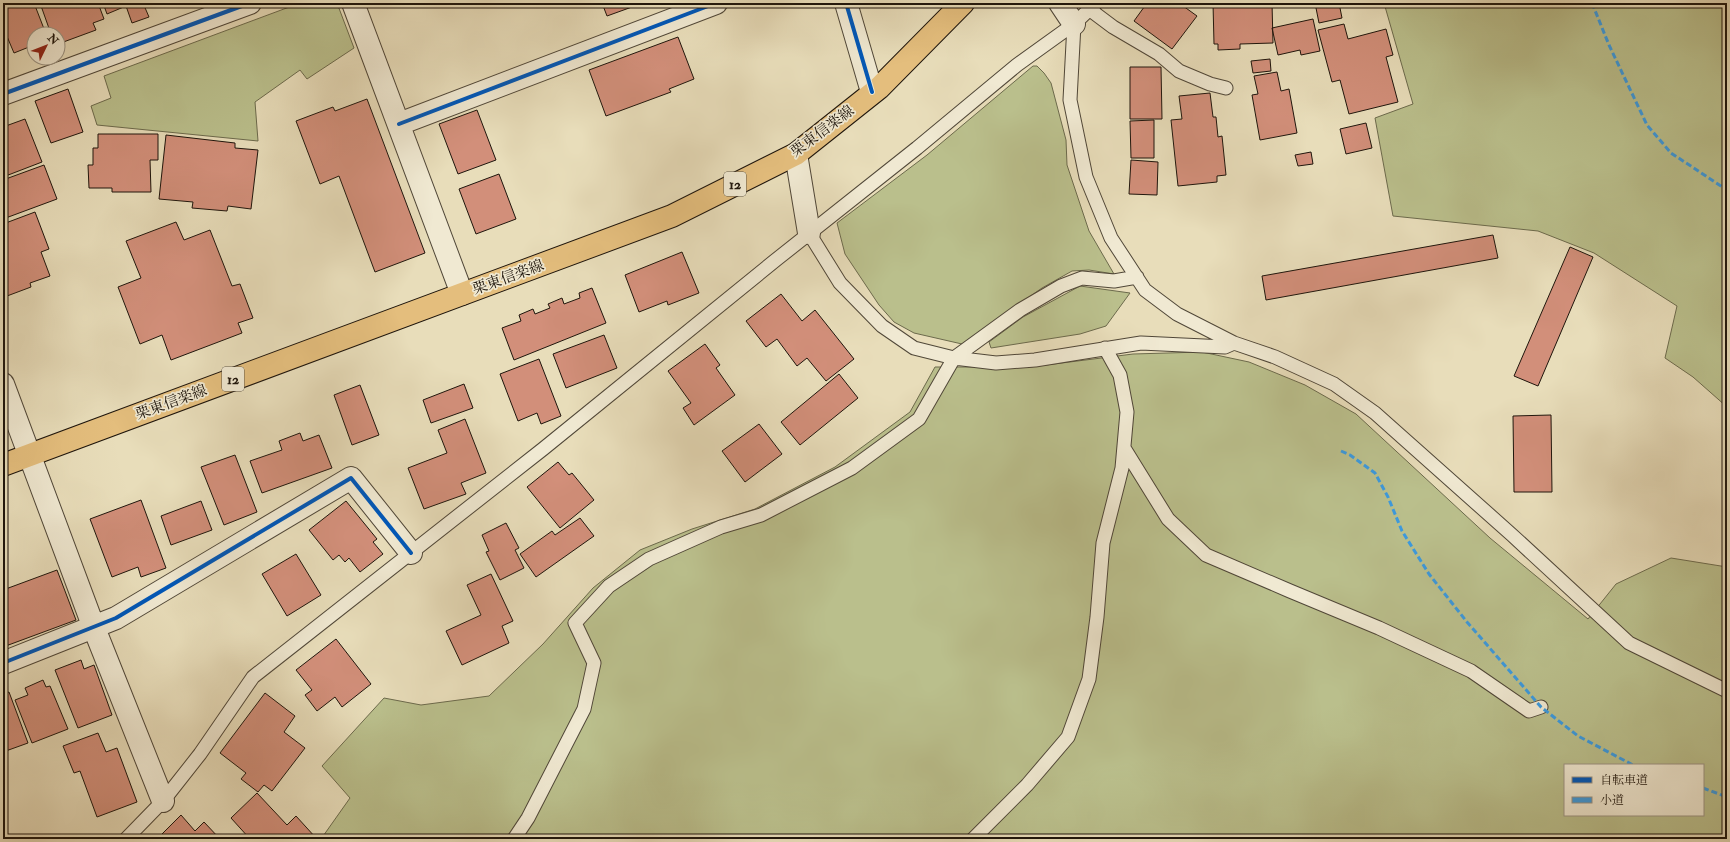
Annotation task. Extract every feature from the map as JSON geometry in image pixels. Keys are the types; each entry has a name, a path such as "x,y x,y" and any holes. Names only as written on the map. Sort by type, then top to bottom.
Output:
{"main road":[{"name":"栗東信楽線","path":"3,465 672,216 796,154 872,92 879,88 963,3"}],"street":[{"path":"3,94 250,3"},
{"path":"353,3 462,294"},
{"path":"399,124 716,3"},
{"path":"846,3 872,92"},
{"path":"1060,3 1087,12"},
{"path":"796,154 809,232"},
{"path":"3,384 94,628 163,801"},
{"path":"3,663 116,618 351,478 411,553"}],"lane":[{"path":"1087,12 1159,54 1179,71 1210,84 1226,88"},
{"path":"126,839 163,801 200,754 254,677 411,553 809,232 849,203 1017,65 1087,12"},
{"path":"1087,12 1070,100 1086,177 1111,238 1145,290 1177,314 1234,343 1275,357 1334,384 1376,413 1512,535 1629,643 1727,691"},
{"path":"809,232 840,283 882,326 914,348 954,358 996,363 1035,360 1141,343 1225,347 1234,343"},
{"path":"514,839 528,818 584,709 594,663 575,623 609,586 649,559 721,527 761,516 852,468 919,419 954,358 1020,310 1061,286 1082,278 1114,281 1137,277"},
{"path":"973,839 1027,785 1068,737 1089,679 1097,617 1103,543 1122,468 1127,412 1120,375 1105,348"},
{"path":"1124,448 1168,519 1206,555 1290,592 1379,628 1471,671 1529,711 1540,707"}],"green space":[{"path":"300,3 337,3 354,48 307,79 300,70 255,102 258,141 97,125 91,106 111,98 104,76"},
{"path":"1384,3 1727,3 1727,407 1693,377 1665,358 1677,306 1594,253 1538,231 1393,216 1375,118 1413,104"},
{"path":"1033,66 1037,66 1051,83 1066,140 1067,165 1089,231 1114,274 1089,270 1072,271 1042,288 962,344 914,333 894,322 879,305 845,254 837,223 927,155"},
{"path":"1080,286 1130,293 1106,326 1080,334 991,348 989,342 1023,317"},
{"path":"1202,352 1249,362 1305,385 1356,414 1490,538 1588,619 1616,584 1671,558 1727,567 1727,839 321,839 350,798 322,766 384,698 421,705 489,696 543,644 593,588 640,550 692,529 755,509 835,467 910,412 935,367 1030,367 1133,354"}],"building":[{"path":"15,3 34,3 43,26 26,26 26,48 14,53 3,27 3,8"},
{"path":"40,3 98,3 104,19 93,23 96,30 66,41 66,26 48,26"},
{"path":"103,3 143,3 149,17 132,23 126,6 107,14"},
{"path":"602,3 643,3 607,16"},
{"path":"1147,3 1179,3 1197,16 1172,49 1134,21"},
{"path":"1213,3 1272,3 1273,43 1240,44 1240,49 1218,50 1218,44 1214,44"},
{"path":"1315,3 1339,3 1342,18 1319,23"},
{"path":"1313,19 1320,51 1301,55 1300,50 1278,55 1272,28"},
{"path":"1344,24 1348,39 1386,29 1393,55 1386,57 1398,102 1349,114 1340,80 1332,82 1318,30"},
{"path":"678,37 694,79 669,89 671,92 606,116 589,70"},
{"path":"1270,59 1271,71 1253,73 1251,61"},
{"path":"1130,67 1161,67 1162,119 1130,119"},
{"path":"1277,72 1281,91 1289,89 1297,133 1260,140 1252,95 1258,94 1254,76"},
{"path":"68,89 83,132 51,143 35,101"},
{"path":"1210,93 1213,117 1216,117 1218,137 1222,136 1226,175 1217,176 1217,182 1178,186 1171,120 1182,119 1179,96"},
{"path":"367,99 425,253 375,272 339,176 320,184 296,121 333,107 335,111"},
{"path":"477,110 496,160 458,174 439,124"},
{"path":"25,119 42,162 3,177 3,127"},
{"path":"1154,120 1154,158 1131,158 1130,121"},
{"path":"1366,123 1372,148 1346,154 1340,129"},
{"path":"98,134 158,134 158,160 150,160 151,192 112,192 112,188 89,188 88,165 93,165 93,148 98,148"},
{"path":"166,135 235,143 235,148 258,150 251,209 228,206 227,211 192,208 193,202 159,199"},
{"path":"1311,152 1313,164 1298,166 1295,155"},
{"path":"1131,160 1158,162 1157,195 1129,194"},
{"path":"44,165 57,199 3,219 3,180"},
{"path":"499,174 516,219 476,234 459,189"},
{"path":"35,212 49,249 41,252 50,276 30,283 31,287 7,296 3,285 3,224"},
{"path":"176,222 184,240 210,230 232,286 240,284 253,318 238,323 242,333 171,360 162,335 140,344 118,287 141,278 126,241"},
{"path":"1493,235 1498,258 1266,300 1262,276"},
{"path":"1570,247 1593,257 1538,386 1514,376"},
{"path":"682,252 699,293 668,305 667,301 639,312 625,275"},
{"path":"592,288 606,323 514,360 502,328 521,321 519,315 533,309 535,314 550,308 548,304 562,298 564,304 580,298 579,293"},
{"path":"781,294 802,321 815,310 854,359 826,381 807,358 797,366 777,339 766,347 746,321"},
{"path":"604,335 617,368 566,388 553,354"},
{"path":"705,344 720,365 716,368 735,395 694,425 683,408 691,403 668,371"},
{"path":"539,359 561,416 541,424 537,413 518,421 500,374"},
{"path":"839,374 858,398 800,445 781,422"},
{"path":"464,384 473,408 431,423 423,400"},
{"path":"360,385 379,435 352,445 334,395"},
{"path":"1551,415 1552,492 1514,492 1513,416"},
{"path":"465,419 486,473 461,483 466,494 424,509 408,468 447,453 438,430"},
{"path":"759,424 782,454 745,482 722,451"},
{"path":"300,433 303,441 319,435 332,468 262,493 250,461 282,450 279,441"},
{"path":"235,455 257,512 224,525 201,467"},
{"path":"558,462 569,475 572,473 594,500 560,528 527,487"},
{"path":"141,500 166,568 141,577 138,567 112,577 90,519"},
{"path":"201,501 212,530 171,545 161,516"},
{"path":"346,501 377,539 373,542 383,554 360,572 349,558 345,562 339,555 333,560 309,530"},
{"path":"580,518 594,536 536,577 520,554 552,531 555,535"},
{"path":"506,523 519,548 515,550 524,568 500,580 486,552 489,551 482,535"},
{"path":"296,554 321,595 287,616 262,574"},
{"path":"57,570 76,620 3,647 3,590"},
{"path":"491,574 513,621 502,626 509,643 462,665 446,631 481,615 467,585"},
{"path":"336,639 371,684 342,707 335,697 317,711 305,695 312,690 296,670"},
{"path":"81,660 84,669 94,665 112,715 78,728 55,670"},
{"path":"43,680 46,687 50,686 68,729 32,743 15,700 28,695 25,688"},
{"path":"9,692 28,743 3,752 3,694"},
{"path":"265,693 295,716 284,732 305,748 272,791 264,785 258,792 241,779 246,773 220,753"},
{"path":"98,733 106,752 117,748 137,802 97,817 80,771 74,773 63,746"},
{"path":"257,793 287,825 296,816 316,838 250,839 231,818"},
{"path":"181,815 195,831 204,822 220,839 157,839"}],"marked path":[{"path":"1592,3 1609,45 1647,125 1671,153 1727,190"},
{"path":"1341,451 1350,455 1375,473 1388,497 1402,531 1429,574 1467,622 1541,707 1578,736 1631,764"},
{"path":"1704,788 1727,797"}],"cycle path":[{"path":"3,94 250,3"},
{"path":"399,124 716,3"},
{"path":"846,3 872,92"},
{"path":"3,663 116,618 351,478 411,553"}]}
